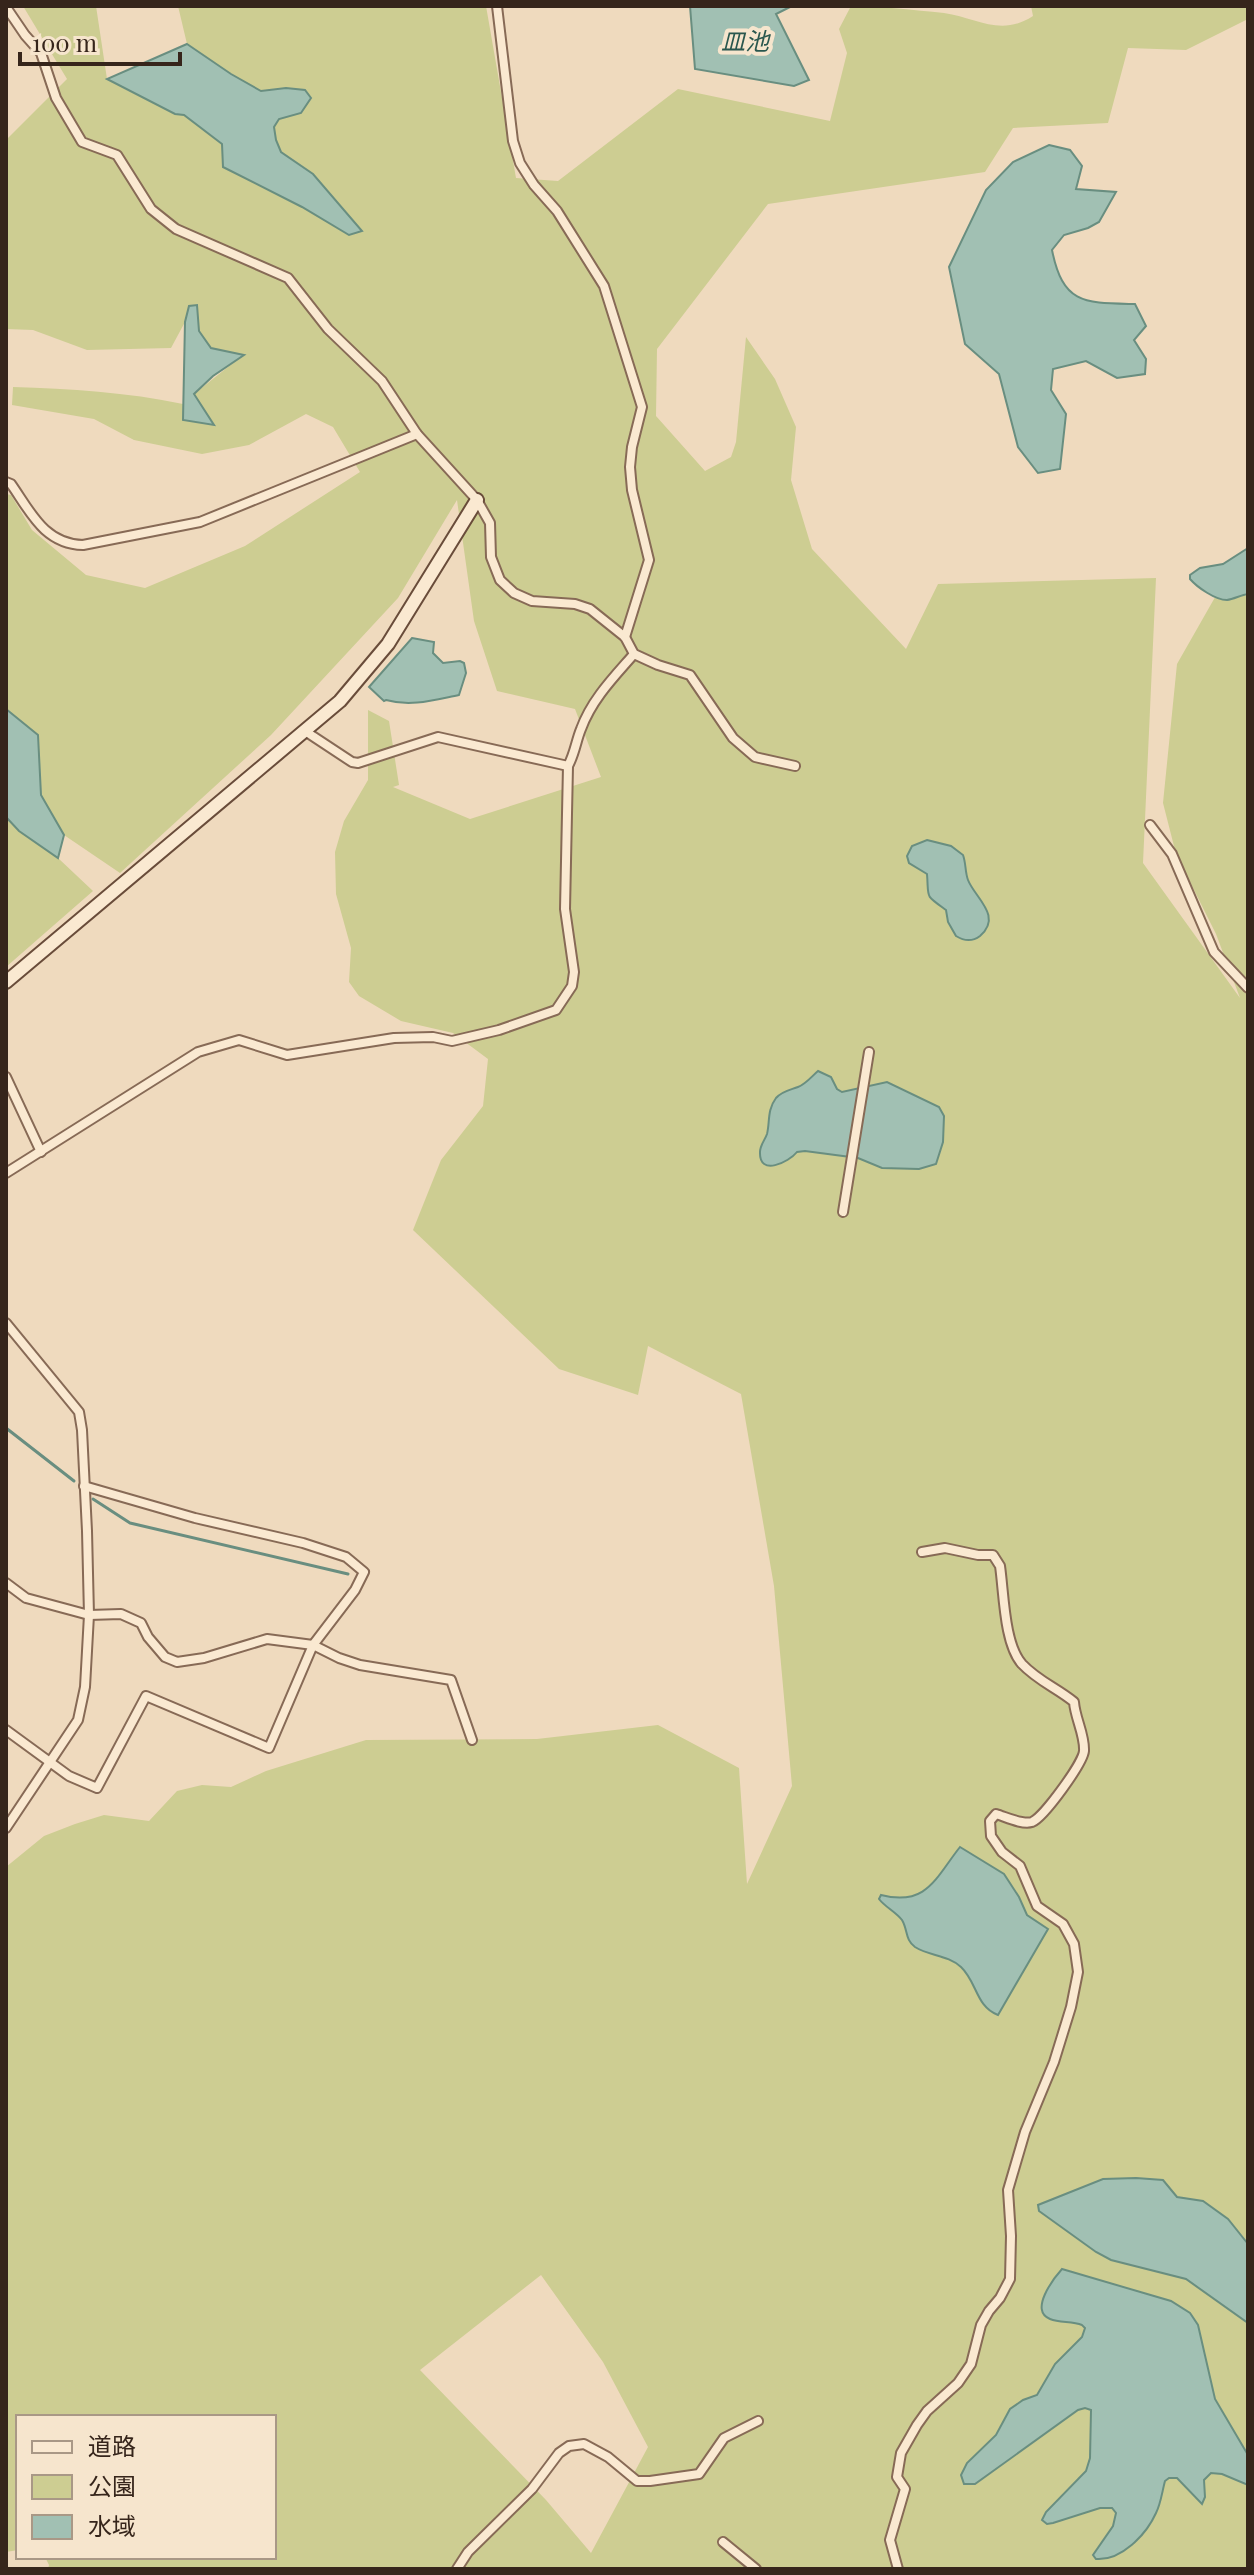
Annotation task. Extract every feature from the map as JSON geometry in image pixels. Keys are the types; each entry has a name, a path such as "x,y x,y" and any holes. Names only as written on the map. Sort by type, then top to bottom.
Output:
{"street":[{"path":"497,6 513,141 520,163 557,211 604,286 642,407 630,467 632,490 649,560 625,637"},
{"path":"6,7 41,53 56,98 82,142 117,155 151,209 176,229 288,278 328,329 382,381 417,434 477,500 490,523 491,557 500,580 514,593 532,601 575,604 590,609 625,637 634,654 690,675 733,738 755,757 795,766"},
{"path":"6,482 11,484 30,516 47,532 73,544 83,545 200,522 417,434"},
{"path":"6,982 340,701 388,644 477,500"},
{"path":"6,1173 209,1047 239,1040 287,1055 394,1038 433,1037 452,1041 499,1030 556,1010 572,986 574,972 565,909 568,766 581,729 600,693 634,654"},
{"path":"305,731 358,763 438,737 568,766"},
{"path":"1150,825 1172,854 1214,952 1248,988"},
{"path":"843,1212 869,1052"},
{"path":"6,1077 41,1152"},
{"path":"6,1323 79,1412 89,1615 85,1687 78,1720 6,1828"},
{"path":"6,1730 69,1776 97,1788 146,1696 269,1748 313,1645 355,1590 364,1572 346,1557 303,1543 195,1518 84,1486"},
{"path":"898,2569 890,2540 905,2489 897,2477 901,2453 927,2411 958,2383 971,2364 981,2325 1010,2279 1008,2190 1025,2132 1054,2062 1078,1972 1074,1944 1063,1924 1037,1906 1020,1866 1002,1852 991,1836 990,1821 996,1814 1023,1822 1033,1821 1047,1810 1079,1765 1084,1752 1074,1702 1052,1690 1027,1669 1012,1648 1000,1566 993,1555 945,1548 922,1552"},
{"path":"6,1583 26,1598 89,1615 121,1614 141,1623 165,1657 177,1662 204,1658 267,1639 313,1645 360,1665 451,1680 472,1740"},
{"path":"457,2569 468,2552 532,2489 559,2453 569,2446 584,2444 608,2457 637,2481 650,2481 699,2474 724,2438 758,2421"},
{"path":"723,2542 756,2569"}],"green space":[{"path":"23,6 96,6 107,79 187,44 178,6 486,6 516,178 558,181 678,89 830,121 847,53 839,29 851,6 944,13 999,26 1033,16 1031,6 1248,6 1248,19 1186,50 1128,48 1108,123 1013,128 985,172 768,204 657,349 656,416 705,471 731,457 736,442 746,337 775,379 796,427 791,480 812,549 906,649 938,584 1156,578 1143,863 1240,998 1216,934 1176,854 1163,803 1177,664 1222,585 1248,566 1248,2569 48,2569 46,2559 276,2559 276,2415 16,2415 16,2550 6,2552 6,1867 44,1836 75,1824 104,1815 149,1821 177,1791 202,1785 231,1787 266,1771 366,1740 537,1739 658,1725 739,1768 747,1884 792,1786 774,1586 741,1394 648,1346 638,1395 559,1369 413,1230 441,1160 483,1106 488,1059 453,1033 401,1021 359,996 349,982 351,948 336,894 335,852 344,821 368,780 368,710 389,721 399,785 393,787 470,819 601,777 575,709 497,691 474,621 457,500 398,598 271,735 120,873 64,835 41,795 38,735 6,709 6,494 11,495 32,530 86,575 145,588 245,546 360,472 333,427 306,414 249,445 202,454 134,440 94,419 12,405 13,387 98,392 183,404 183,420 201,405 194,394 243,355 211,349 199,332 197,305 189,307 171,348 87,350 33,330 6,329 6,140 67,79","holes":["541,2275 603,2362 648,2447 591,2553 546,2500 420,2370"]},
{"path":"6,817 19,831 58,858 93,891 6,967"}],"water":[{"name":"皿池","path":"690,6 792,6 776,14 809,80 794,86 695,69"},
{"path":"187,44 261,91 286,88 305,90 311,98 301,113 279,119 274,127 276,140 281,152 313,174 362,231 349,235 223,167 222,144 184,115 175,114 107,79"},
{"path":"1049,145 1070,150 1082,166 1076,189 1116,192 1099,222 1064,235 1052,250 1063,282 1070,291 1090,301 1135,304 1146,326 1134,340 1146,359 1145,374 1117,378 1086,361 1053,369 1051,390 1066,414 1060,469 1038,473 1018,447 999,374 965,344 949,267 986,190 1013,162"},
{"path":"197,305 199,331 211,348 244,355 213,376 194,394 214,425 183,420 185,322 189,306"},
{"path":"1248,548 1248,594 1230,599 1217,598 1190,579 1190,575 1200,568 1223,564"},
{"path":"412,638 434,642 433,653 443,663 464,663 466,673 459,695 404,703 384,701 369,687"},
{"path":"6,709 38,735 41,795 64,835 58,858 19,831 6,817"},
{"path":"927,840 951,846 963,855 968,880 988,914 986,929 977,938 968,940 956,936 948,922 946,910 929,895 927,874 909,863 907,856 912,846"},
{"path":"818,1071 831,1077 842,1092 887,1082 939,1107 944,1116 943,1142 936,1164 919,1169 882,1168 858,1158 805,1151 797,1152 775,1165 764,1164 760,1149 767,1134 773,1102 781,1094 801,1086"},
{"path":"960,1847 1004,1874 1027,1915 1048,1929 998,2015 985,2006 961,1967 912,1944 902,1920 879,1899 881,1895 897,1898 920,1893 937,1879"},
{"path":"1103,2179 1163,2180 1177,2197 1203,2201 1228,2219 1248,2244 1248,2323 1186,2279 1111,2260 1039,2211 1038,2205"},
{"path":"1062,2269 1171,2301 1190,2313 1198,2325 1215,2399 1248,2455 1248,2485 1222,2474 1211,2473 1204,2480 1205,2497 1202,2504 1177,2478 1169,2478 1165,2481 1158,2509 1146,2530 1132,2545 1115,2556 1105,2558 1096,2559 1093,2555 1113,2526 1116,2513 1112,2508 1100,2508 1053,2523 1047,2524 1042,2520 1086,2471 1090,2458 1091,2410 1078,2410 975,2484 964,2484 961,2475 967,2463 996,2435 1010,2409 1037,2395 1055,2364 1082,2337 1085,2328 1082,2325 1050,2319 1042,2309 1045,2295"}],"waterway":[{"path":"6,1428 74,1481"},
{"path":"93,1499 130,1523 348,1574"}]}
